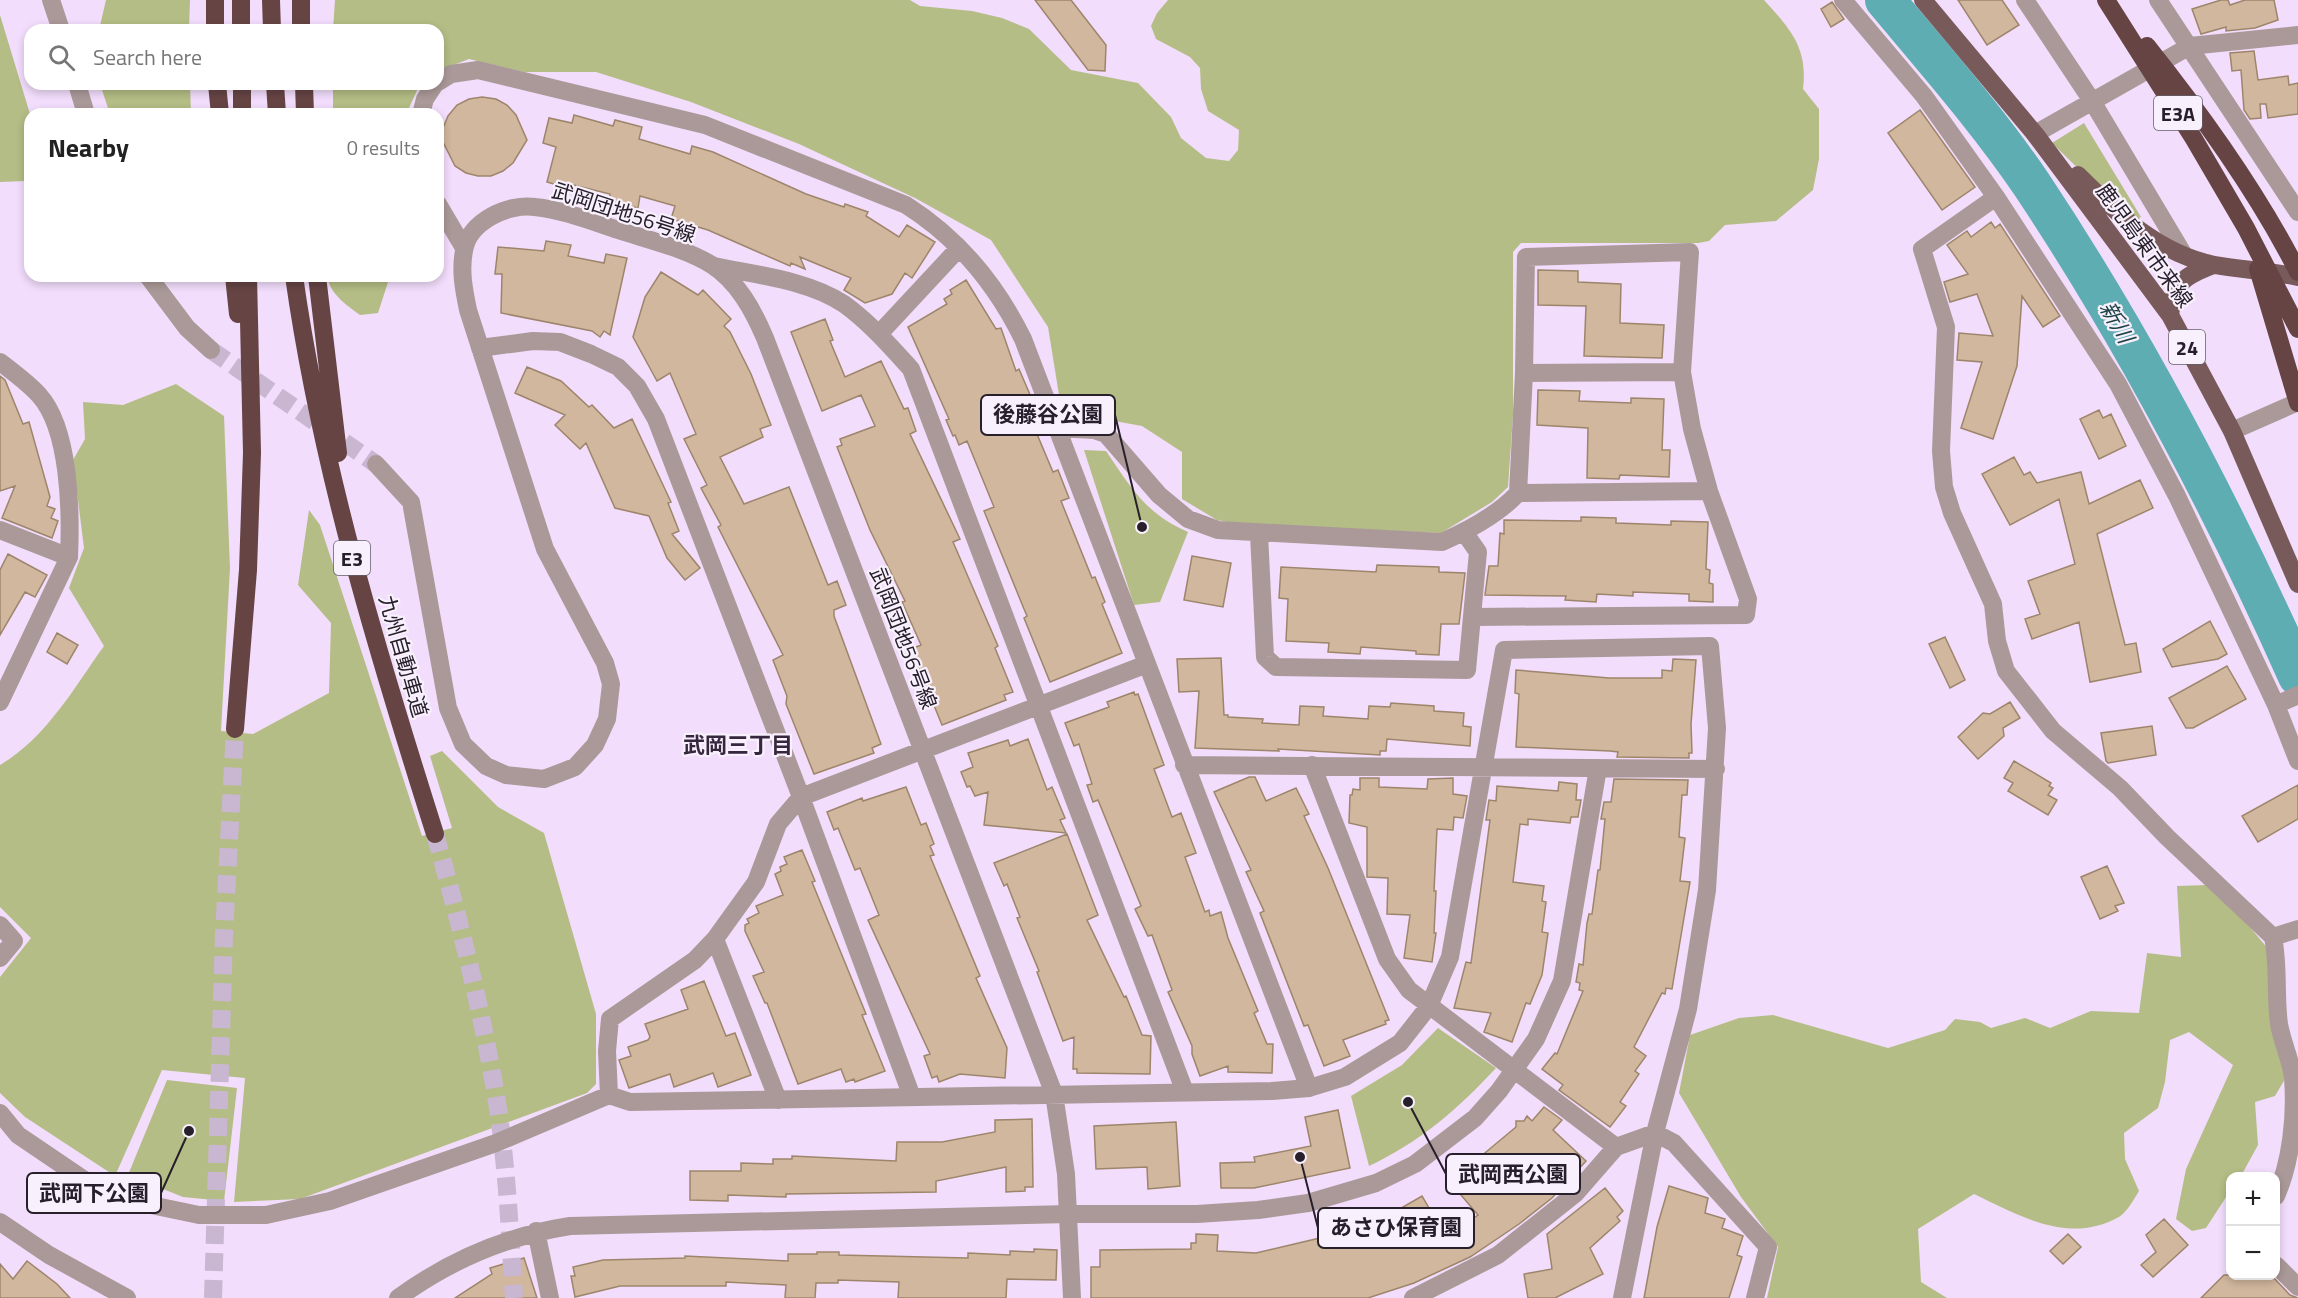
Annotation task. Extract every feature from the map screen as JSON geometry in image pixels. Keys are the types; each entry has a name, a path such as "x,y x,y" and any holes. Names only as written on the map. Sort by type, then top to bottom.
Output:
{"highway":[{"path":"215,0 215,24"},
{"path":"241,0 241,24"},
{"path":"271,0 272,24"},
{"path":"301,0 302,24"},
{"path":"2108,0 2190,100 2283,243 2298,272"},
{"name":"E3A","path":"2108,0 2246,228 2298,329"},
{"path":"218,90 219,108"},
{"path":"242,90 242,108"},
{"path":"275,90 277,108"},
{"path":"304,90 305,108"},
{"path":"2246,228 2298,402"},
{"path":"235,282 252,453"},
{"path":"235,729 248,570 252,453 248,282"},
{"name":"九州自動車道","path":"295,282 302,336 333,486 383,670 435,834"},
{"path":"318,282 335,440 383,670"}],"main road":[{"name":"鹿児島東市来線","path":"1923,0 2035,134 2170,315 2232,431 2298,584"},
{"name":"鹿児島東市来線","path":"2035,134 2120,217 2149,237 2184,255 2213,265 2298,277"},
{"path":"2170,315 2173,296 2178,284 2192,273 2213,265"}],"street":[{"path":"51,0 59,24"},
{"path":"1843,0 1924,96 1996,197 2118,384 2176,496 2276,705 2298,761"},
{"path":"2025,0 2092,101 2184,255"},
{"path":"2158,0 2298,212"},
{"path":"2035,134 2190,46 2298,35"},
{"path":"444,79 452,74 478,70 705,125 906,205 936,224 990,281 1011,314 1309,1088"},
{"path":"79,90 85,108"},
{"path":"423,108 425,99 432,90"},
{"path":"1996,197 1922,249 1946,327 1941,451 1944,487 1952,513 1993,604 1997,641 2006,671 2053,731 2120,788 2167,837 2273,937 2278,961 2279,1024 2293,1077 2293,1126 2280,1184"},
{"name":"武岡団地56号線","path":"464,248 483,220 502,211 532,206 560,211 676,249 712,266 739,290 761,330 1054,1094 1063,1142 1069,1214 1072,1298"},
{"path":"376,464 411,502 448,708 463,744 486,766 506,775 544,779 575,767 595,745 608,719 611,684 605,663 545,549 480,348 462,280 464,248 444,214"},
{"path":"879,333 959,248"},
{"path":"1056,428 1094,430 1106,434 1160,495 1188,519 1218,530 1259,534 1442,542 1464,532 1508,504 1518,493 1524,373 1526,256 1689,252 1682,372 1692,429 1709,491 1748,599 1746,615 1473,617"},
{"path":"712,266 778,280 822,293 843,304 879,333 911,369 943,446 1185,1092"},
{"path":"153,282 188,328 211,350"},
{"path":"480,348 532,341 560,342 618,368 637,386 656,419 801,797 912,1097"},
{"path":"0,362 39,395 54,417 63,452 70,532 69,557 0,702"},
{"path":"1524,373 1682,372"},
{"path":"2232,431 2298,402"},
{"path":"1518,493 1709,491"},
{"path":"0,530 69,557"},
{"path":"1259,534 1264,657 1276,667 1467,670 1478,552 1464,532"},
{"path":"0,1113 18,1135 108,1196 199,1215 266,1215 330,1201 452,1158 609,1095 630,1102 778,1101 1309,1088 1344,1077 1374,1061 1400,1043 1429,1006 1450,957 1504,650 1710,646 1717,729 1707,890 1688,1009 1655,1133 1622,1298"},
{"path":"609,1095 607,1051 610,1019 695,960 715,939 756,882 778,824 801,797 1147,664"},
{"path":"2276,705 2298,695"},
{"path":"1184,765 1716,769"},
{"path":"1312,765 1387,959 1409,990 1616,1147"},
{"path":"398,1298 429,1275 480,1250 536,1231 613,1223 1069,1214 1197,1214 1258,1210 1308,1203 1376,1183 1415,1164 1475,1118 1536,1039 1562,981 1598,768"},
{"path":"0,925 14,940 0,958"},
{"path":"2273,937 2298,929"},
{"path":"715,939 778,1101"},
{"path":"1413,1298 1498,1255 1575,1194 1616,1147 1655,1133 1674,1143 1768,1247 1755,1298"},
{"path":"0,1222 49,1256 127,1298"},
{"path":"536,1231 550,1298"},
{"path":"2280,1269 2298,1287"}],"green space":[{"path":"106,0 190,0 189,24 100,24"},
{"path":"335,0 910,0 920,6 972,11 1002,18 1029,29 1071,70 1138,83 1171,117 1181,138 1206,158 1229,161 1238,150 1239,130 1208,111 1201,89 1200,68 1190,57 1156,39 1151,26 1157,13 1168,0 1764,0 1782,20 1800,50 1804,74 1803,89 1819,109 1819,159 1813,190 1776,221 1725,225 1709,241 1698,243 1521,243 1513,252 1513,415 1508,487 1492,502 1441,533 1243,525 1217,520 1182,499 1182,452 1142,426 1076,414 1060,401 1048,327 991,240 915,198 799,144 691,102 596,72 524,72 469,59 444,69 444,24 333,24"},
{"path":"0,15 28,108 24,108 24,181 0,182"},
{"path":"102,90 190,90 191,108 108,108"},
{"path":"333,90 417,90 409,108 333,108"},
{"path":"2084,123 2141,217 2132,221 2052,143"},
{"path":"329,282 388,282 378,313 360,315 331,288"},
{"path":"176,384 224,416 230,568 221,731 253,734 329,693 331,623 298,585 309,510 320,525 422,836 452,828 430,756 442,751 498,807 544,833 596,1014 596,1084 587,1093 300,1199 234,1202 245,1078 162,1070 115,1176 25,1117 0,1093 0,977 31,938 0,907 0,765 16,754 45,727 104,646 69,588 84,548 73,460 85,439 83,402 123,405"},
{"path":"1084,450 1106,451 1132,488 1150,508 1173,525 1188,532 1160,602 1134,605"},
{"path":"2207,885 2249,926 2269,950 2285,1079 2275,1096 2255,1102 2258,1145 2243,1172 2226,1172 2226,1197 2206,1228 2192,1231 2176,1219 2186,1169 2233,1065 2189,1032 2170,1040 2165,1082 2158,1108 2124,1133 2125,1159 2139,1191 2128,1209 2119,1217 2100,1225 2063,1228 2027,1218 1974,1194 1918,1229 1921,1282 1947,1298 1767,1298 1778,1247 1741,1197 1679,1093 1690,1035 1739,1018 1773,1015 1888,1048 1945,1030 1955,1019 1980,1022 1991,1028 2025,1018 2050,1028 2091,1011 2139,1013 2147,953 2181,957 2177,886"},
{"path":"1438,1028 1496,1068 1467,1097 1422,1135 1388,1157 1369,1166 1351,1096 1402,1065"},
{"path":"167,1080 237,1088 224,1201 183,1197 128,1175"}],"building":[{"path":"1035,0 1071,0 1106,45 1105,71 1088,70"},
{"path":"1958,0 2002,0 2019,25 1987,45"},
{"path":"2228,0 2230,5 2245,0 2274,0 2278,20 2255,28 2226,31 2226,27 2201,34 2192,9"},
{"path":"1832,2 1844,19 1831,27 1821,9"},
{"path":"2254,51 2258,80 2288,76 2289,85 2298,83 2298,114 2268,118 2266,104 2260,104 2261,118 2250,119 2244,110 2241,70 2232,71 2230,53"},
{"path":"482,97 496,99 507,105 516,115 527,140 513,163 503,171 491,176 466,173 455,166 444,144 444,126 448,116 457,105 469,99"},
{"path":"1920,110 1975,187 1942,210 1888,133"},
{"path":"574,115 613,126 615,120 642,127 639,139 690,154 692,146 713,152 806,194 844,207 845,204 868,212 866,216 899,237 907,225 935,242 912,278 905,273 892,294 865,303 844,290 851,278 800,257 805,269 791,263 790,266 708,230 671,219 675,206 640,196 638,208 609,201 610,194 565,183 564,187 547,182 556,147 543,143 549,118 572,123"},
{"path":"1991,222 1995,228 2000,224 2060,316 2043,327 2022,296 2017,366 1993,439 1961,428 1982,362 1957,360 1959,333 1993,336 1977,294 1950,302 1944,282 1968,274 1947,245 1967,231 1971,237"},
{"path":"546,241 571,245 568,256 604,263 606,254 627,258 610,335 604,331 600,337 592,331 501,313 502,274 495,274 498,247 544,251"},
{"path":"1538,270 1578,271 1578,282 1621,284 1620,323 1664,325 1662,358 1584,356 1586,306 1538,305"},
{"path":"661,272 698,295 703,290 731,319 724,326 730,332 751,374 771,425 760,429 763,437 720,457 744,504 789,487 828,585 837,581 846,605 834,610 834,616 881,744 872,748 874,753 814,774 786,704 787,696 773,660 783,655 718,527 721,525 701,488 707,485 684,439 696,434 670,373 657,381 633,337 645,297"},
{"path":"966,280 996,329 1001,328 1016,371 1019,369 1031,397 1027,399 1030,406 1026,408 1053,472 1058,470 1069,498 1061,501 1092,578 1095,577 1105,602 1102,604 1122,653 1050,682 1024,618 1027,616 984,511 994,507 967,441 959,445 955,435 953,436 946,420 949,419 908,327 947,304 944,299 952,294 950,290"},
{"path":"825,319 833,340 830,341 845,377 881,361 904,409 908,408 916,431 910,434 960,539 953,542 998,646 995,648 1013,692 1004,695 1006,700 942,725 911,649 921,645 902,602 905,601 870,530 837,447 842,445 840,439 875,426 861,395 822,411 791,332"},
{"path":"527,367 561,381 589,407 592,405 614,428 632,419 671,502 668,503 679,531 672,534 700,568 685,580 667,558 649,516 615,508 586,443 580,449 555,425 565,415 515,393"},
{"path":"0,376 5,380 23,424 29,422 50,497 47,506 55,509 51,518 58,521 52,538 2,518 15,486 0,491"},
{"path":"1538,390 1580,391 1579,401 1631,403 1631,398 1664,399 1662,450 1670,450 1669,477 1620,475 1619,479 1587,478 1588,428 1537,425"},
{"path":"2099,410 2103,418 2111,414 2126,446 2099,459 2080,419"},
{"path":"2014,457 2024,475 2030,472 2037,483 2081,472 2089,504 2140,480 2153,508 2097,534 2125,645 2136,643 2141,672 2090,682 2079,622 2032,639 2025,619 2040,614 2028,581 2075,564 2059,499 2010,525 1982,474"},
{"path":"1581,517 1616,518 1616,523 1671,525 1671,521 1708,522 1706,569 1710,570 1709,583 1713,584 1713,602 1689,601 1689,594 1633,592 1633,596 1597,594 1596,602 1565,600 1566,596 1485,595 1489,566 1498,566 1500,533 1504,534 1504,520 1581,521"},
{"path":"8,554 47,575 35,597 25,592 0,635 0,570"},
{"path":"1192,556 1231,563 1223,607 1184,600"},
{"path":"1377,565 1439,567 1439,572 1465,573 1459,624 1441,624 1439,655 1361,647 1360,654 1328,652 1329,643 1286,641 1288,599 1279,598 1281,567 1376,572"},
{"path":"2210,621 2227,654 2218,659 2172,667 2163,649"},
{"path":"57,633 78,645 67,664 47,652"},
{"path":"1945,637 1965,680 1950,688 1929,644"},
{"path":"1221,658 1224,715 1228,717 1263,719 1262,723 1299,725 1300,706 1324,707 1323,716 1368,719 1369,706 1390,707 1391,703 1434,706 1434,711 1464,713 1463,726 1471,727 1470,746 1387,739 1386,751 1380,751 1380,755 1278,749 1279,751 1195,748 1199,691 1179,692 1177,659"},
{"path":"1673,659 1696,660 1691,724 1692,753 1689,753 1689,758 1617,757 1618,752 1610,751 1516,747 1519,694 1515,693 1516,670 1609,678 1662,678 1662,670 1672,671"},
{"path":"2227,666 2246,699 2193,728 2186,728 2169,698"},
{"path":"1134,692 1135,695 1138,694 1164,765 1154,769 1172,817 1181,813 1196,853 1185,857 1205,912 1209,910 1210,916 1221,912 1228,938 1258,1011 1254,1013 1267,1044 1273,1044 1272,1073 1228,1072 1228,1066 1200,1076 1192,1054 1192,1046 1168,992 1172,990 1152,935 1148,936 1135,909 1141,906 1098,800 1093,802 1087,785 1092,784 1079,744 1074,746 1065,723 1109,707 1107,702"},
{"path":"2010,702 2020,718 2003,728 2004,736 1978,759 1958,737 1983,713 1990,714"},
{"path":"2152,726 2156,755 2108,763 2106,761 2101,733"},
{"path":"1028,739 1047,790 1052,787 1065,818 1060,820 1066,833 984,825 988,792 975,796 970,786 967,787 961,772 973,767 968,753 1008,740 1010,746"},
{"path":"2014,761 2051,783 2049,786 2053,788 2048,795 2057,800 2048,815 2008,791 2013,783 2004,778"},
{"path":"1249,777 1255,777 1266,801 1296,788 1309,814 1304,816 1328,868 1389,1020 1385,1021 1386,1024 1343,1040 1350,1056 1324,1066 1308,1025 1304,1026 1260,913 1264,911 1246,872 1251,870 1214,792"},
{"path":"1360,778 1379,778 1379,787 1427,789 1428,779 1453,778 1453,794 1467,796 1463,818 1454,817 1453,830 1437,829 1434,891 1436,891 1434,933 1436,933 1432,962 1404,958 1410,915 1387,914 1388,878 1367,877 1367,827 1349,823 1350,795 1353,789 1360,790"},
{"path":"1614,779 1688,780 1687,795 1682,795 1679,837 1685,838 1680,881 1690,882 1672,989 1666,988 1665,994 1662,993 1634,1047 1646,1056 1635,1071 1639,1074 1620,1102 1626,1106 1610,1127 1559,1090 1563,1085 1542,1069 1555,1053 1557,1054 1583,991 1579,990 1580,983 1576,982 1579,964 1583,965 1587,923 1589,914 1592,914 1598,870 1600,870 1605,819 1601,819 1604,802 1611,802"},
{"path":"1559,782 1577,784 1576,800 1581,800 1578,817 1571,817 1570,823 1528,819 1528,825 1520,824 1513,882 1544,886 1542,901 1546,902 1542,932 1548,933 1542,975 1530,1004 1526,1003 1512,1042 1484,1032 1491,1013 1454,1008 1466,962 1471,963 1490,820 1486,820 1489,800 1496,801 1497,786 1558,791"},
{"path":"2298,785 2298,819 2258,842 2242,816"},
{"path":"906,787 921,825 926,823 934,844 930,846 934,855 930,856 980,976 976,978 1007,1048 1005,1078 960,1074 939,1082 937,1076 932,1078 924,1056 930,1054 868,920 879,915 860,868 855,870 838,828 834,830 827,812 862,798 863,801"},
{"path":"1067,834 1098,915 1087,920 1124,997 1126,996 1142,1035 1151,1036 1150,1074 1077,1073 1077,1069 1073,1069 1074,1037 1063,1041 1037,972 1039,971 1017,918 1020,917 1007,884 1004,886 994,863"},
{"path":"802,850 815,881 812,882 866,1014 862,1015 885,1071 855,1082 854,1079 846,1082 841,1069 798,1084 767,1003 753,976 764,972 745,931 745,925 749,923 747,919 759,913 756,906 783,895 775,874 781,871 780,867 787,864 784,857"},
{"path":"2107,866 2124,903 2115,906 2118,911 2100,919 2081,877"},
{"path":"704,981 726,1036 735,1033 751,1075 718,1087 713,1073 674,1087 670,1074 629,1088 619,1060 631,1056 628,1047 648,1040 650,1037 645,1024 688,1009 681,990"},
{"path":"1544,1107 1562,1120 1553,1130 1586,1161 1552,1198 1519,1224 1470,1257 1414,1283 1368,1298 1091,1298 1091,1267 1100,1267 1100,1250 1191,1249 1191,1243 1196,1243 1196,1234 1218,1235 1217,1251 1256,1253 1320,1238 1321,1242 1384,1218 1422,1196 1446,1237 1478,1215 1450,1182 1516,1127 1516,1121 1524,1121 1527,1116 1532,1121"},
{"path":"1338,1110 1350,1168 1254,1188 1221,1188 1220,1163 1255,1162 1254,1157 1311,1146 1305,1117"},
{"path":"1032,1119 1033,1187 1025,1187 1025,1191 1006,1192 1006,1167 936,1181 936,1192 786,1194 786,1197 728,1195 728,1201 690,1200 690,1171 741,1171 741,1163 773,1164 773,1159 792,1159 792,1156 896,1161 897,1142 942,1142 995,1132 995,1120"},
{"path":"1176,1122 1180,1186 1148,1189 1147,1167 1096,1169 1094,1126"},
{"path":"1669,1186 1708,1198 1705,1213 1725,1219 1722,1228 1743,1236 1737,1255 1742,1257 1729,1298 1644,1298 1657,1227"},
{"path":"1605,1188 1623,1211 1617,1217 1620,1221 1590,1248 1603,1274 1555,1298 1528,1298 1524,1274 1552,1269 1547,1234"},
{"path":"2164,1219 2188,1245 2153,1277 2141,1265 2156,1252 2146,1235"},
{"path":"2068,1234 2081,1247 2063,1264 2050,1251"},
{"path":"1034,1249 1057,1250 1056,1280 1007,1279 1006,1298 898,1298 899,1282 838,1280 838,1283 816,1283 815,1298 785,1298 786,1285 726,1282 726,1286 620,1286 575,1297 571,1276 575,1276 573,1267 603,1260 685,1258 685,1256 788,1261 788,1254 817,1254 817,1252 839,1252 839,1255 968,1258 968,1253 1010,1255 1010,1251 1034,1252"},
{"path":"524,1258 537,1298 455,1298 492,1274 490,1268"},
{"path":"27,1261 57,1284 70,1298 0,1298 0,1264 13,1279"},
{"path":"2226,1275 2226,1280 2276,1280 2290,1295 2298,1298 2201,1298"}],"waterway":[{"name":"新川","path":"1885,0 1997,137 2032,185 2070,244 2141,364 2208,487 2298,676"}],"tunnel":[{"path":"211,350 376,464"},
{"path":"213,1298 224,935 235,729"},
{"path":"435,834 470,967 497,1102 506,1175 514,1298"}],"place":[{"name":"後藤谷公園","path":"1142,527"},
{"name":"武岡西公園","path":"1408,1102"},
{"name":"武岡下公園","path":"189,1131"},
{"name":"あさひ保育園","path":"1300,1157"}],"district":[{"name":"武岡三丁目","path":"738,745"}]}
